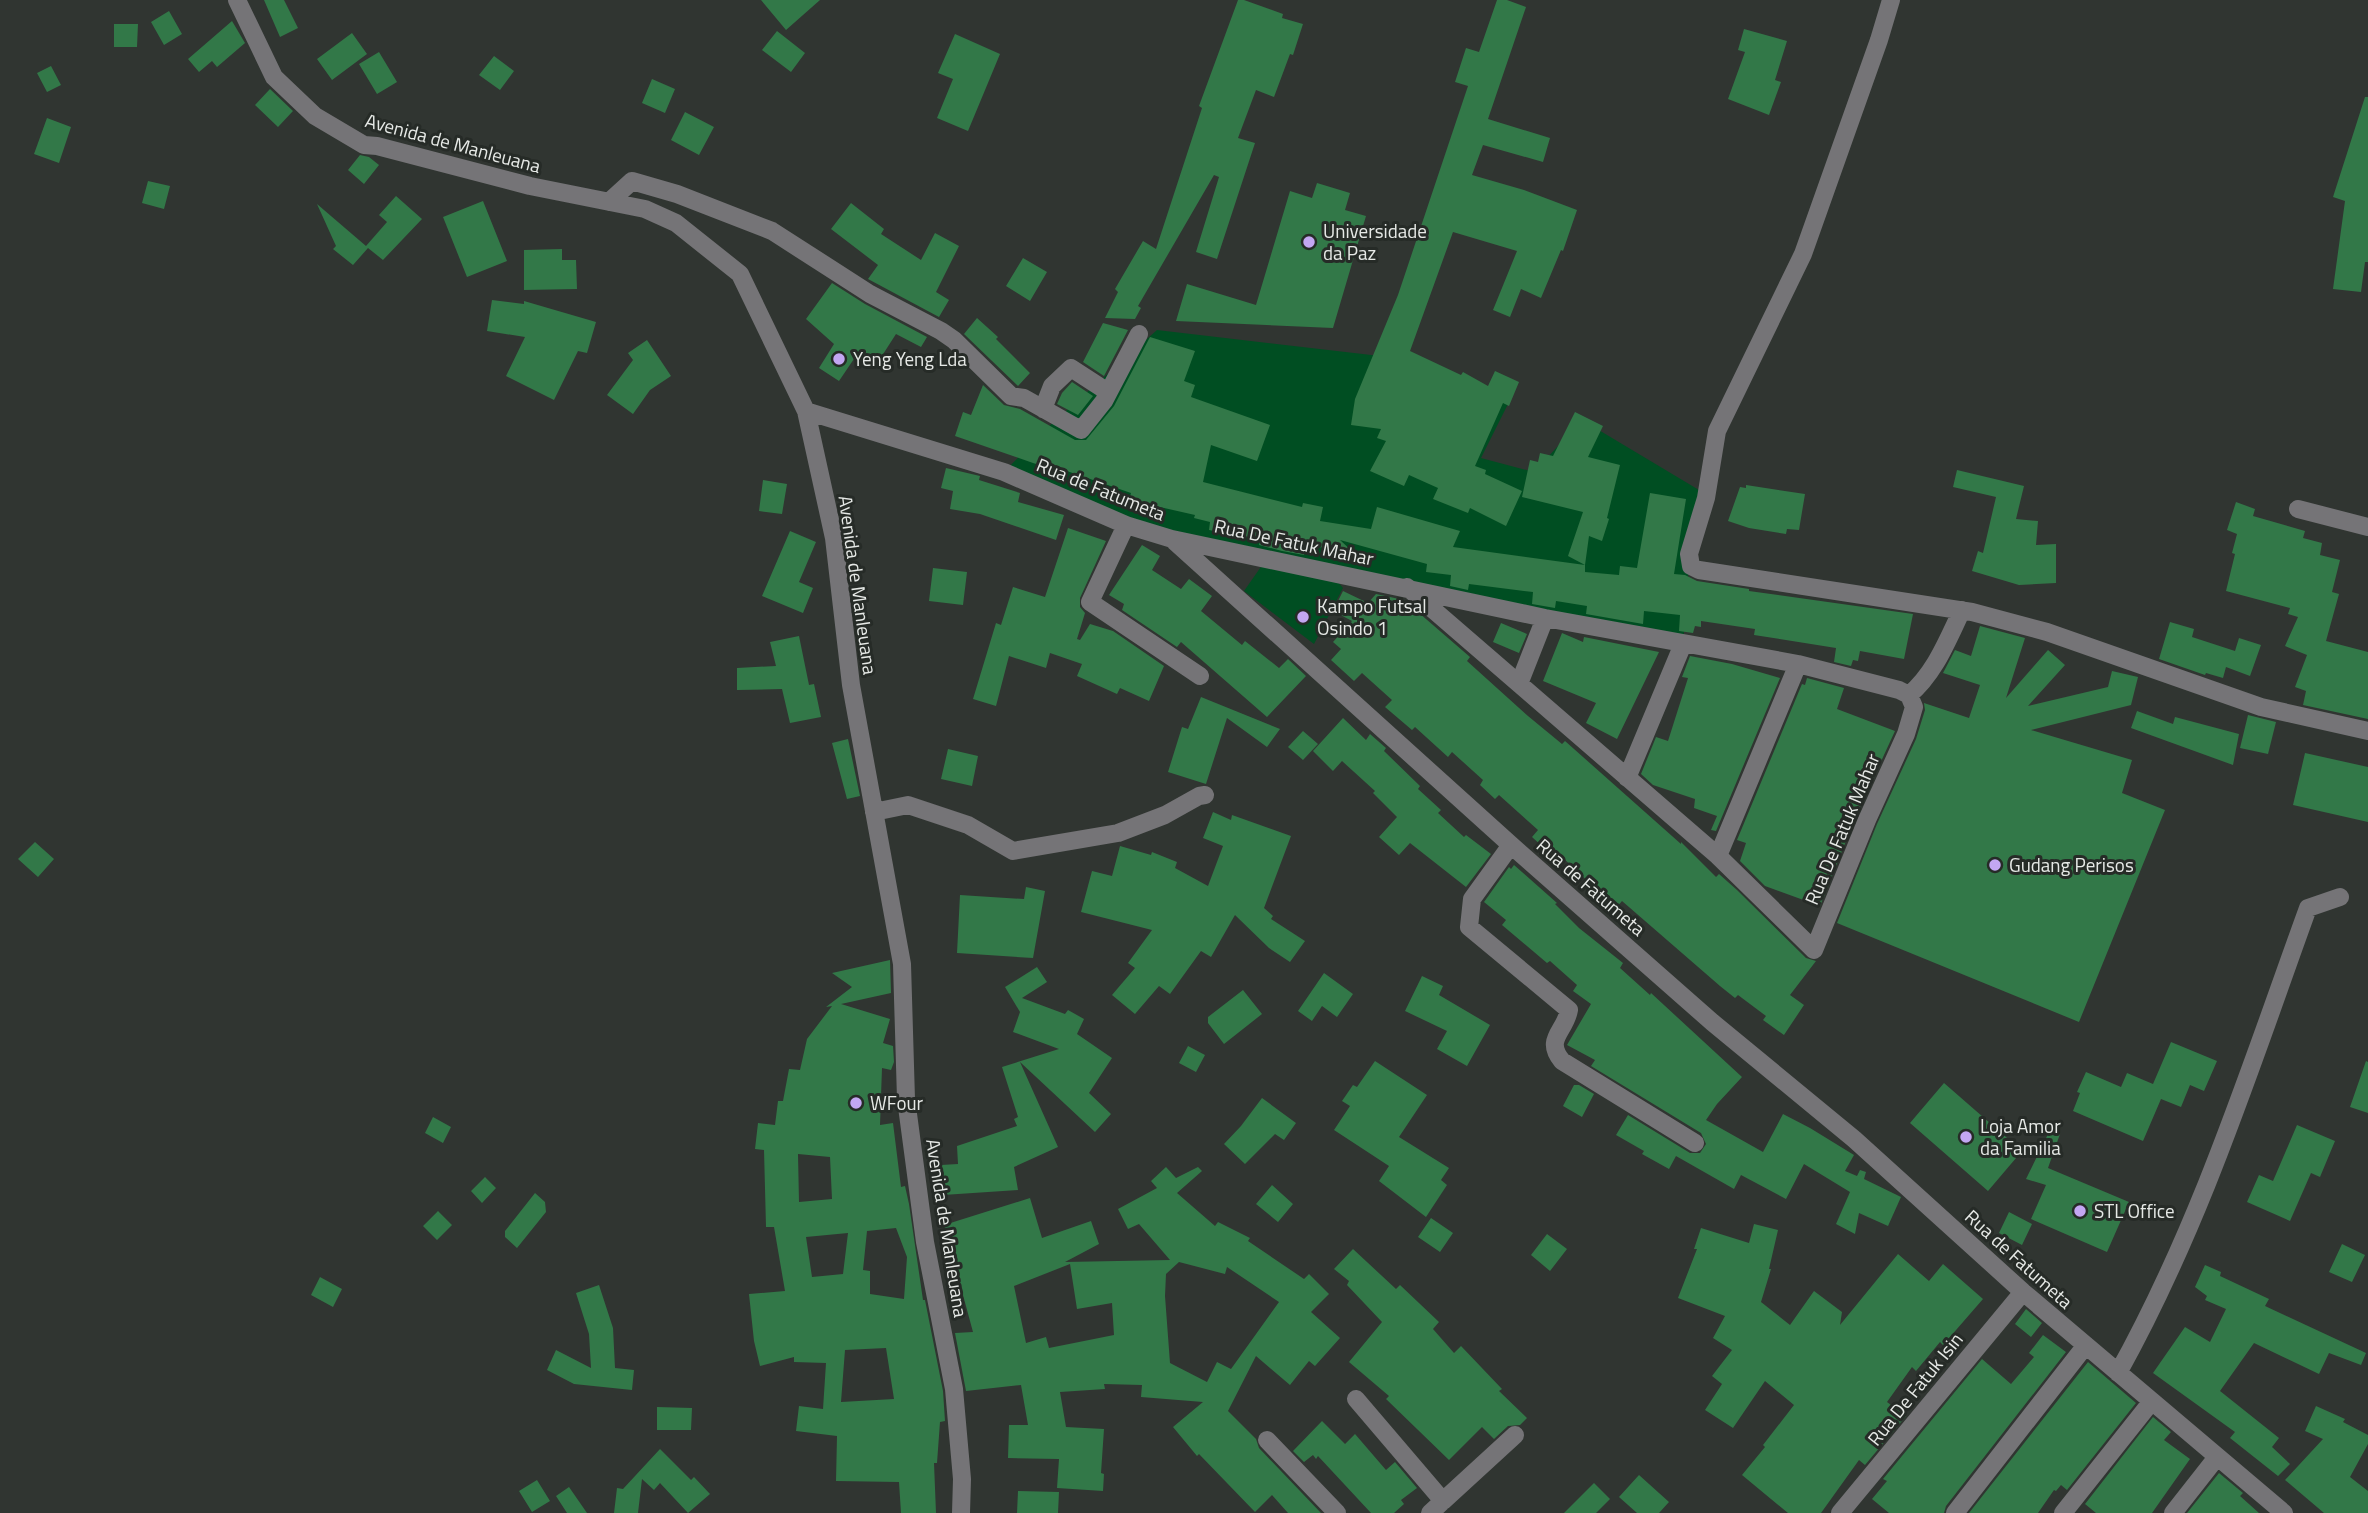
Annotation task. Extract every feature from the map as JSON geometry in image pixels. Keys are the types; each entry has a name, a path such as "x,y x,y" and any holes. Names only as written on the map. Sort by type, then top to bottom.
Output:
{"street":[{"name":"Avenida de Manleuana","path":"237,0 274,77 315,116 364,145 377,146 530,186 645,209 676,223 740,274 806,411 834,538 851,685 902,964 906,1099 925,1242 954,1389 962,1479 961,1513"},
{"path":"1891,0 1803,254 1717,431 1706,498 1689,554 1691,566 1699,570 1962,611 2047,632 2261,706 2368,731"},
{"path":"609,202 632,181 677,194 772,232 870,294 941,331 954,340 1011,396 1024,397 1081,430 1108,392 1139,334"},
{"path":"1043,409 1052,386 1071,368 1108,392"},
{"name":"Rua de Fatumeta","path":"806,411 1004,472 1126,525 1172,539 1712,1022 1854,1139 2023,1292 2284,1513"},
{"path":"2298,509 2368,527"},
{"path":"1126,525 1090,602 1200,676"},
{"name":"Rua De Fatuk Mahar","path":"1172,539 1408,587 1545,618 1798,664 1899,690 1909,695 1914,707 1906,734 1867,820 1814,950 1718,856 1408,587"},
{"path":"1909,695 1922,684 1937,662 1962,611"},
{"path":"1520,684 1545,618"},
{"path":"1627,778 1683,644"},
{"path":"1718,856 1798,664"},
{"path":"874,812 908,805 968,825 1013,850 1118,833 1165,815 1205,795"},
{"path":"1511,845 1472,899 1468,913 1469,927 1569,1010 1553,1044 1554,1052 1562,1061 1695,1143"},
{"path":"2118,1373 2151,1314 2201,1200 2308,908 2340,897"},
{"name":"Rua De Fatuk Isin","path":"1840,1513 2023,1292"},
{"path":"1955,1513 2085,1345"},
{"path":"1356,1399 1436,1507 1515,1435"},
{"path":"2063,1513 2152,1401"},
{"path":"1267,1440 1336,1513"},
{"path":"2173,1513 2217,1457"}],"green space":[{"path":"1157,330 1423,361 1511,398 1481,458 1534,472 1582,420 1699,490 1689,565 1683,644 1172,539 1004,472 1048,427"},
{"name":"Kampo Futsal Osindo 1","path":"1265,561 1338,582 1343,588 1314,644 1244,591"}],"building":[{"path":"264,0 284,0 298,28 280,37"},
{"path":"761,0 820,0 786,30"},
{"path":"1238,0 1283,14 1282,18 1303,24 1293,55 1290,54 1274,97 1256,90 1238,138 1255,143 1217,259 1196,252 1219,177 1214,175 1138,306 1141,308 1135,319 1105,318 1118,292 1115,289 1143,241 1156,249 1202,108 1199,106"},
{"path":"1497,0 1507,0 1526,7 1488,119 1550,138 1543,162 1483,145 1472,175 1524,190 1577,210 1563,251 1561,250 1541,298 1521,289 1510,317 1493,310 1517,251 1453,232 1410,351 1461,375 1463,372 1488,386 1495,371 1519,382 1509,406 1503,403 1475,466 1486,470 1485,474 1522,491 1506,526 1470,508 1468,513 1433,499 1438,488 1409,475 1404,486 1370,471 1386,441 1377,438 1381,429 1351,425 1355,399 1398,295 1468,86 1455,82 1466,48 1479,52"},
{"path":"169,11 182,34 164,45 151,22"},
{"path":"232,21 245,43 217,67 212,61 199,72 188,59"},
{"path":"114,24 138,24 137,47 114,47"},
{"path":"1744,29 1787,41 1775,80 1781,82 1769,115 1728,99 1745,52 1738,50"},
{"path":"777,31 805,53 791,72 762,50"},
{"path":"352,33 367,54 332,80 317,59"},
{"path":"955,34 1000,54 968,131 937,118 953,79 938,73"},
{"path":"379,52 397,82 377,94 359,64"},
{"path":"494,56 514,71 500,90 479,75"},
{"path":"51,66 61,85 47,92 37,73"},
{"path":"652,79 675,89 665,113 642,103"},
{"path":"270,89 293,111 278,127 255,105"},
{"path":"2365,97 2368,97 2368,262 2365,262 2361,292 2333,289 2345,201 2333,197"},
{"path":"685,112 714,127 699,155 671,140"},
{"path":"47,118 71,127 59,163 34,154"},
{"path":"360,155 369,157 379,165 364,184 348,170"},
{"path":"148,181 170,186 164,209 142,203"},
{"path":"1317,183 1350,193 1345,210 1366,216 1333,328 1176,321 1187,284 1256,305 1290,191 1312,198"},
{"path":"396,196 422,219 383,260 368,248 353,265 333,249 336,246 317,204 366,246 387,222 379,215"},
{"path":"483,201 507,261 467,277 443,217"},
{"path":"851,203 884,229 881,234 921,260 935,233 959,246 936,292 949,300 939,317 868,279 878,265 831,229"},
{"path":"562,249 562,260 576,260 577,289 524,290 524,250"},
{"path":"1023,258 1047,272 1030,301 1006,286"},
{"path":"832,283 927,337 921,347 896,334 878,362 860,350 839,381 819,368 834,344 806,319"},
{"path":"492,300 524,304 524,301 596,322 587,353 578,351 554,400 506,376 525,337 487,331"},
{"path":"977,318 1030,373 1018,386 964,334"},
{"path":"1103,323 1128,330 1104,376 1083,362"},
{"path":"1150,337 1195,351 1184,381 1195,385 1191,397 1270,425 1257,461 1211,445 1203,482 1302,507 1303,503 1323,507 1320,521 1371,529 1377,507 1460,531 1453,547 1585,565 1585,572 1619,575 1620,566 1637,568 1650,493 1686,499 1674,574 1749,591 1913,614 1904,659 1860,651 1858,661 1853,660 1851,666 1834,662 1836,648 1754,635 1755,629 1701,621 1701,627 1695,626 1693,633 1679,631 1680,615 1644,611 1643,624 1586,614 1587,606 1556,601 1555,608 1532,604 1533,592 1469,584 1468,590 1450,586 1451,575 1426,572 1427,564 1340,540 1354,553 1307,545 1304,555 1282,551 1259,545 1260,540 1209,530 1210,522 1194,518 1195,515 1129,500 1131,493 955,436 963,412 971,415 983,385 1004,405 1020,409 1075,440 1086,440 1114,406"},
{"path":"647,340 671,376 650,390 633,414 607,395 633,360 628,353"},
{"path":"1072,382 1093,396 1078,415 1057,404"},
{"path":"1575,412 1603,426 1588,457 1620,465 1602,541 1589,536 1585,565 1568,556 1583,512 1522,497 1530,460 1538,462 1540,453 1553,456"},
{"path":"946,468 980,476 979,480 1020,493 1018,502 1064,515 1056,540 980,514 950,509 953,491 941,488"},
{"path":"1957,470 2024,486 2016,519 2038,521 2036,545 2056,544 2056,583 2019,585 1972,571 1978,551 1983,553 1996,497 1953,487"},
{"path":"763,480 787,484 782,514 759,511"},
{"path":"1746,485 1805,494 1799,530 1787,529 1786,534 1749,528 1728,521 1740,487 1746,488"},
{"path":"2236,502 2255,509 2253,516 2305,531 2303,538 2322,543 2320,555 2340,560 2332,592 2339,594 2326,641 2368,652 2368,719 2303,705 2306,691 2295,687 2307,655 2285,646 2298,617 2288,614 2290,608 2226,591 2237,534 2227,530"},
{"path":"1068,528 1106,541 1080,598 1080,607 1085,613 1077,639 1080,640 1090,624 1113,631 1164,666 1149,701 1120,688 1117,694 1077,676 1082,664 1050,653 1046,668 1009,656 996,706 973,699 996,623 1001,625 1013,587 1045,597"},
{"path":"790,531 816,542 799,582 813,588 803,613 762,596"},
{"path":"1142,545 1160,556 1152,570 1181,589 1189,579 1212,596 1201,611 1242,645 1245,641 1279,668 1288,659 1306,676 1267,717 1181,642 1177,647 1122,610 1124,604 1109,595"},
{"path":"933,568 967,572 963,605 929,601"},
{"path":"1343,591 1368,603 1376,594 1404,600 1470,657 1467,661 1528,716 1562,744 1565,741 1681,842 1716,877 1719,874 1737,890 1806,958 1816,961 1790,995 1804,1005 1784,1035 1763,1020 1766,1016 1738,995 1735,998 1622,901 1616,908 1561,856 1557,860 1532,837 1538,830 1499,795 1495,799 1480,785 1483,780 1452,752 1448,757 1415,727 1412,730 1385,707 1392,700 1362,673 1354,681 1331,660 1341,649 1333,642 1352,621 1333,611"},
{"path":"2170,622 2194,629 2192,637 2235,651 2239,638 2261,645 2250,676 2226,667 2223,678 2206,673 2205,675 2159,659"},
{"path":"1501,623 1527,634 1519,653 1493,642"},
{"name":"Gudang Perisos","path":"1980,626 2025,638 2006,698 2048,650 2065,665 2028,706 2108,687 2112,671 2138,677 2131,705 2031,730 2132,760 2122,793 2165,810 2079,1022 1837,923 1877,824 1916,739 1925,710 1924,703 1969,718 1980,685 1943,673 1955,650 1971,656"},
{"path":"1562,633 1583,642 1584,637 1659,652 1617,739 1586,723 1596,703 1543,681"},
{"path":"799,636 809,685 814,684 821,717 790,723 782,689 737,690 737,668 776,666 770,642"},
{"path":"1690,656 1732,664 1780,678 1716,831 1711,830 1717,816 1694,808 1695,799 1653,785 1641,774 1656,737 1668,741 1688,678 1682,677"},
{"path":"1807,678 1844,688 1837,709 1895,731 1856,816 1820,906 1765,886 1740,861 1746,843 1737,840 1802,684 1805,685"},
{"path":"1201,697 1280,729 1267,747 1227,718 1206,784 1168,772 1182,727 1188,729"},
{"path":"2137,711 2173,724 2175,717 2239,734 2233,765 2131,728"},
{"path":"2248,715 2276,722 2268,754 2240,748"},
{"path":"1343,718 1366,740 1370,734 1386,748 1384,751 1441,810 1438,813 1464,837 1466,835 1491,854 1466,887 1410,843 1399,855 1379,837 1397,817 1373,793 1375,791 1342,761 1333,771 1313,751"},
{"path":"1303,731 1318,744 1303,760 1288,747"},
{"path":"848,739 860,796 847,799 832,743"},
{"path":"948,749 978,756 972,786 941,779"},
{"path":"2305,753 2368,767 2368,822 2293,805"},
{"path":"1213,812 1231,820 1232,815 1291,836 1264,908 1273,916 1271,919 1305,941 1290,962 1269,948 1235,915 1211,957 1201,951 1170,994 1159,986 1135,1014 1112,995 1135,968 1128,963 1152,930 1081,912 1092,871 1112,876 1120,846 1151,855 1152,852 1177,862 1175,868 1208,886 1223,846 1203,838"},
{"path":"35,842 54,859 38,877 18,859"},
{"path":"1514,865 1557,903 1555,904 1579,928 1623,963 1620,968 1742,1077 1706,1120 1763,1152 1783,1114 1810,1128 1854,1155 1845,1171 1857,1176 1860,1170 1866,1172 1864,1179 1901,1197 1888,1226 1859,1213 1855,1234 1836,1224 1850,1192 1804,1164 1786,1199 1741,1175 1734,1189 1676,1156 1669,1169 1616,1135 1628,1115 1690,1153 1700,1153 1706,1144 1701,1133 1591,1066 1595,1060 1567,1045 1591,1004 1573,991 1577,985 1550,961 1547,963 1502,925 1506,920 1484,902 1509,867 1511,869"},
{"path":"1026,887 1045,891 1033,958 957,953 960,895 1024,899"},
{"path":"890,960 891,993 841,1004 890,1019 883,1043 893,1046 894,1062 891,1070 882,1068 880,1125 893,1123 901,1187 905,1186 909,1204 923,1300 943,1391 945,1421 940,1422 937,1463 934,1463 936,1513 901,1513 899,1482 836,1481 837,1436 796,1431 799,1406 823,1409 826,1363 794,1362 794,1357 760,1366 754,1341 749,1294 785,1291 774,1227 766,1227 764,1150 755,1149 758,1123 775,1125 778,1101 783,1101 789,1069 800,1070 807,1039 832,1006 826,1007 852,987 832,973","holes":["798,1154 830,1157 832,1199 799,1202","896,1228 907,1257 904,1299 870,1294 870,1271 863,1270 867,1231","848,1233 843,1274 812,1277 806,1237","886,1348 894,1399 841,1402 845,1350"]},
{"path":"1037,967 1047,982 1022,998 1065,1014 1068,1010 1084,1019 1077,1034 1112,1058 1089,1093 1111,1114 1095,1132 1020,1062 1058,1147 1014,1167 1018,1190 943,1195 941,1165 958,1164 957,1146 1017,1126 1014,1119 1018,1117 1002,1067 1059,1049 1013,1032 1020,1012 1005,987"},
{"path":"1324,973 1353,994 1337,1017 1322,1006 1312,1021 1298,1011"},
{"path":"1422,976 1443,986 1439,995 1490,1025 1467,1066 1437,1049 1447,1031 1405,1011"},
{"path":"1243,990 1262,1014 1224,1044 1208,1023 1208,1017"},
{"path":"2171,1042 2217,1061 2204,1091 2190,1085 2181,1107 2161,1099 2143,1141 2073,1111 2080,1093 2077,1092 2086,1072 2121,1087 2127,1073 2153,1084"},
{"path":"1188,1046 1205,1055 1196,1072 1179,1063"},
{"path":"1375,1061 1427,1095 1399,1137 1449,1168 1441,1180 1447,1185 1426,1217 1379,1181 1389,1166 1334,1130 1350,1106 1342,1101 1353,1085 1357,1087"},
{"path":"2366,1061 2368,1062 2368,1113 2350,1107"},
{"name":"Loja Amor da Familia","path":"1944,1083 2022,1151 1988,1191 1910,1123"},
{"path":"1574,1085 1594,1094 1582,1117 1563,1106"},
{"path":"1262,1098 1296,1123 1284,1140 1275,1134 1245,1164 1224,1144"},
{"path":"433,1117 451,1127 443,1143 425,1133"},
{"path":"2297,1125 2335,1141 2320,1177 2311,1173 2290,1221 2247,1202 2259,1175 2273,1181"},
{"name":"STL Office","path":"2050,1130 2060,1134 2048,1168 2129,1202 2107,1252 2031,1219 2046,1185 2026,1179"},
{"path":"1166,1167 1176,1178 1198,1167 1202,1171 1177,1193 1215,1226 1218,1222 1250,1238 1248,1241 1304,1279 1309,1274 1329,1294 1311,1312 1340,1338 1315,1366 1309,1361 1290,1385 1256,1356 1228,1411 1321,1513 1288,1513 1272,1495 1255,1512 1199,1454 1197,1456 1173,1427 1203,1402 1141,1397 1142,1385 1104,1384 1105,1389 1060,1392 1066,1427 1104,1429 1101,1473 1104,1474 1103,1491 1057,1488 1059,1459 1008,1458 1009,1425 1028,1425 1021,1385 966,1391 955,1333 973,1332 944,1225 1030,1198 1042,1238 1091,1221 1099,1244 1065,1262 1170,1260 1139,1224 1128,1229 1118,1209 1157,1188 1151,1181","holes":["1179,1262 1225,1274 1227,1267 1279,1302 1231,1369 1217,1362 1207,1382 1170,1363 1166,1274","1070,1264 1077,1309 1112,1303 1114,1335 1049,1348 1046,1337 1026,1343 1014,1286"]},
{"path":"485,1177 496,1188 482,1203 471,1191"},
{"path":"1272,1185 1293,1204 1278,1222 1256,1204"},
{"path":"535,1193 545,1202 546,1212 517,1248 505,1237 505,1231"},
{"path":"438,1211 452,1225 437,1240 423,1226"},
{"path":"2009,1212 2032,1224 2022,1245 1999,1233"},
{"path":"1431,1218 1453,1233 1440,1252 1418,1237"},
{"path":"1754,1224 1778,1230 1771,1269 1761,1302 1790,1325 1814,1291 1842,1312 1840,1325 1898,1254 1929,1281 1943,1264 1983,1299 1943,1345 1940,1342 1916,1371 1912,1367 1887,1402 1906,1416 1865,1465 1859,1460 1821,1513 1788,1513 1742,1475 1794,1405 1765,1381 1733,1428 1705,1410 1722,1384 1712,1376 1732,1350 1713,1338 1725,1316 1678,1298 1697,1249 1694,1249 1701,1228 1749,1243"},
{"path":"1547,1234 1567,1249 1550,1271 1531,1255"},
{"path":"2342,1244 2365,1255 2352,1282 2329,1272"},
{"path":"1353,1249 1396,1289 1400,1285 1439,1322 1433,1329 1454,1353 1461,1346 1502,1389 1499,1391 1527,1418 1520,1425 1508,1426 1494,1439 1482,1427 1449,1460 1386,1399 1389,1396 1349,1362 1382,1322 1347,1285 1349,1281 1334,1269"},
{"path":"2205,1265 2221,1272 2220,1276 2269,1299 2265,1306 2366,1353 2361,1365 2329,1353 2319,1374 2254,1343 2220,1391 2279,1438 2272,1447 2290,1464 2278,1476 2230,1438 2235,1432 2153,1373 2185,1327 2210,1342 2226,1309 2205,1300 2207,1296 2195,1287"},
{"path":"320,1277 342,1289 333,1307 311,1295"},
{"path":"599,1285 613,1328 615,1368 634,1370 632,1390 574,1384 547,1370 556,1350 591,1368 589,1334 576,1293"},
{"path":"2026,1309 2042,1323 2031,1337 2015,1324"},
{"path":"2043,1335 2066,1352 1946,1506 1944,1513 1889,1513 1872,1499 1887,1481 1883,1479 1982,1359 2011,1384 2034,1357 2029,1353"},
{"path":"2088,1362 2136,1403 2067,1490 2061,1485 2054,1490 2038,1513 1969,1513"},
{"path":"2316,1406 2345,1419 2343,1422 2368,1435 2368,1444 2350,1477 2368,1491 2368,1513 2324,1513 2285,1480 2323,1439 2305,1431"},
{"path":"657,1407 692,1408 691,1430 657,1430"},
{"path":"2153,1417 2171,1432 2164,1440 2190,1459 2152,1513 2096,1513 2085,1504"},
{"path":"1322,1421 1345,1444 1355,1434 1386,1470 1395,1462 1417,1488 1401,1500 1404,1504 1394,1513 1371,1513 1318,1456 1316,1459 1313,1455 1304,1462 1293,1451"},
{"path":"660,1449 691,1480 694,1477 710,1494 688,1513 660,1483 654,1490 642,1479 638,1513 614,1513 617,1488 623,1489"},
{"path":"2219,1473 2243,1493 2240,1496 2259,1513 2187,1513"},
{"path":"1639,1475 1669,1502 1659,1513 1637,1513 1619,1497"},
{"path":"537,1480 550,1501 532,1512 519,1491"},
{"path":"1594,1483 1610,1499 1596,1513 1564,1513"},
{"path":"569,1487 587,1513 567,1513 556,1496"},
{"path":"1018,1491 1059,1492 1058,1513 1017,1513"}],"place":[{"name":"Universidade da Paz","path":"1309,242"},
{"name":"Yeng Yeng Lda","path":"839,359"},
{"name":"Kampo Futsal Osindo 1","path":"1303,617"},
{"name":"Gudang Perisos","path":"1995,865"},
{"name":"WFour","path":"856,1103"},
{"name":"Loja Amor da Familia","path":"1966,1137"},
{"name":"STL Office","path":"2080,1211"}]}
